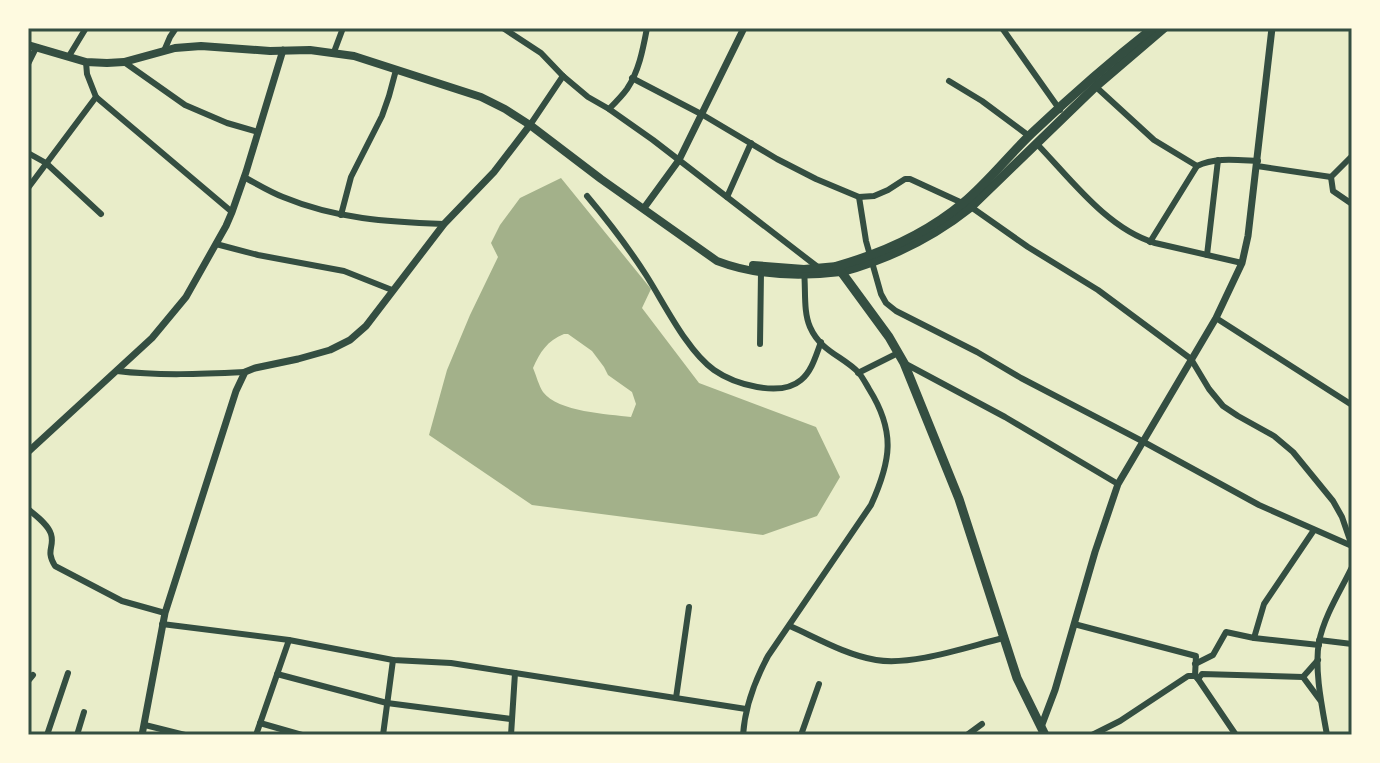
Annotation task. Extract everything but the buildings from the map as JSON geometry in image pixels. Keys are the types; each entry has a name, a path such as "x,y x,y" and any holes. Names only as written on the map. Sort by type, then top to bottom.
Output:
{"main road":[{"path":"32,46 86,62 124,62 164,51 201,46 294,49 354,56 481,97 530,125 717,261 761,272 804,272 839,269 871,260 968,205 1153,28"},
{"path":"1143,40 1164,28"},
{"path":"717,261 804,272 819,268 839,269"},
{"path":"839,269 889,337 904,363 959,499 1017,678 1043,732"}],"street":[{"path":"69,56 86,28"},
{"path":"164,51 176,28"},
{"path":"334,52 343,28"},
{"path":"503,28 541,53 588,97 679,160 819,268"},
{"path":"609,109 627,89 640,62 647,28"},
{"path":"644,208 679,160 744,28"},
{"path":"1002,28 1062,112"},
{"path":"1043,732 1118,484 1216,318 1242,263 1248,236 1272,28"},
{"path":"28,64 32,46"},
{"path":"28,452 152,338 186,297 232,212 283,50"},
{"path":"86,62 96,97 232,212"},
{"path":"124,62 185,105 258,132"},
{"path":"341,215 351,177 382,116 396,70"},
{"path":"117,371 182,375 245,372 330,350 350,340 366,326 444,224 494,172 563,76"},
{"path":"632,78 816,179 859,197 874,196 910,179 968,205 1098,290 1191,359 1223,406 1274,436 1293,452 1333,501 1352,546"},
{"path":"949,81 993,108 1033,140 1123,229 1150,242 1242,263"},
{"path":"1092,84 1154,140 1197,166"},
{"path":"28,188 96,97"},
{"path":"727,197 751,143"},
{"path":"28,153 46,163 101,214"},
{"path":"1331,177 1352,156"},
{"path":"1207,255 1218,160"},
{"path":"1150,242 1197,166 1206,162 1218,160 1257,164 1331,177"},
{"path":"244,177 281,197 341,215 388,222 444,224"},
{"path":"1331,177 1333,191 1352,204"},
{"path":"587,196 634,256 670,315 714,370 750,386 771,389 790,386 801,381 810,370 821,342"},
{"path":"859,197 881,294 896,311 1259,505 1352,546"},
{"path":"216,244 344,271 392,290"},
{"path":"760,344 761,272"},
{"path":"743,735 746,709 756,678 871,505 883,479 888,443 886,424 858,373 829,351 809,325 804,272"},
{"path":"1216,318 1352,405"},
{"path":"858,373 898,353"},
{"path":"904,363 1005,417 1118,484"},
{"path":"142,735 165,613 236,391 245,372"},
{"path":"28,509 52,534 49,551 55,566 122,601 165,613"},
{"path":"1254,638 1264,604 1314,530"},
{"path":"1327,735 1318,660 1319,643 1325,623 1352,567"},
{"path":"676,698 689,607"},
{"path":"162,624 289,640 393,660 451,663 746,709"},
{"path":"1074,624 1196,656 1196,678 1236,735"},
{"path":"790,626 855,655 886,661 910,660 1003,638"},
{"path":"1195,664 1213,655 1226,632 1254,638 1352,644"},
{"path":"256,735 289,640"},
{"path":"383,735 393,660"},
{"path":"1303,677 1318,660"},
{"path":"47,735 68,673"},
{"path":"511,735 515,673"},
{"path":"277,674 387,703 511,719"},
{"path":"1092,735 1120,721 1188,676 1303,677"},
{"path":"1303,677 1322,703"},
{"path":"801,735 819,684"},
{"path":"77,735 84,712"},
{"path":"260,723 302,735"},
{"path":"967,735 982,724"},
{"path":"145,725 185,735"}],"shaded area":[{"path":"561,178 651,289 642,308 699,383 816,427 840,477 817,516 763,535 532,505 429,435 447,370 498,257 491,243 520,198","holes":["568,334 592,351 608,375 632,392 636,404 631,417 571,408 550,399 543,392 533,368 549,344"]}]}
